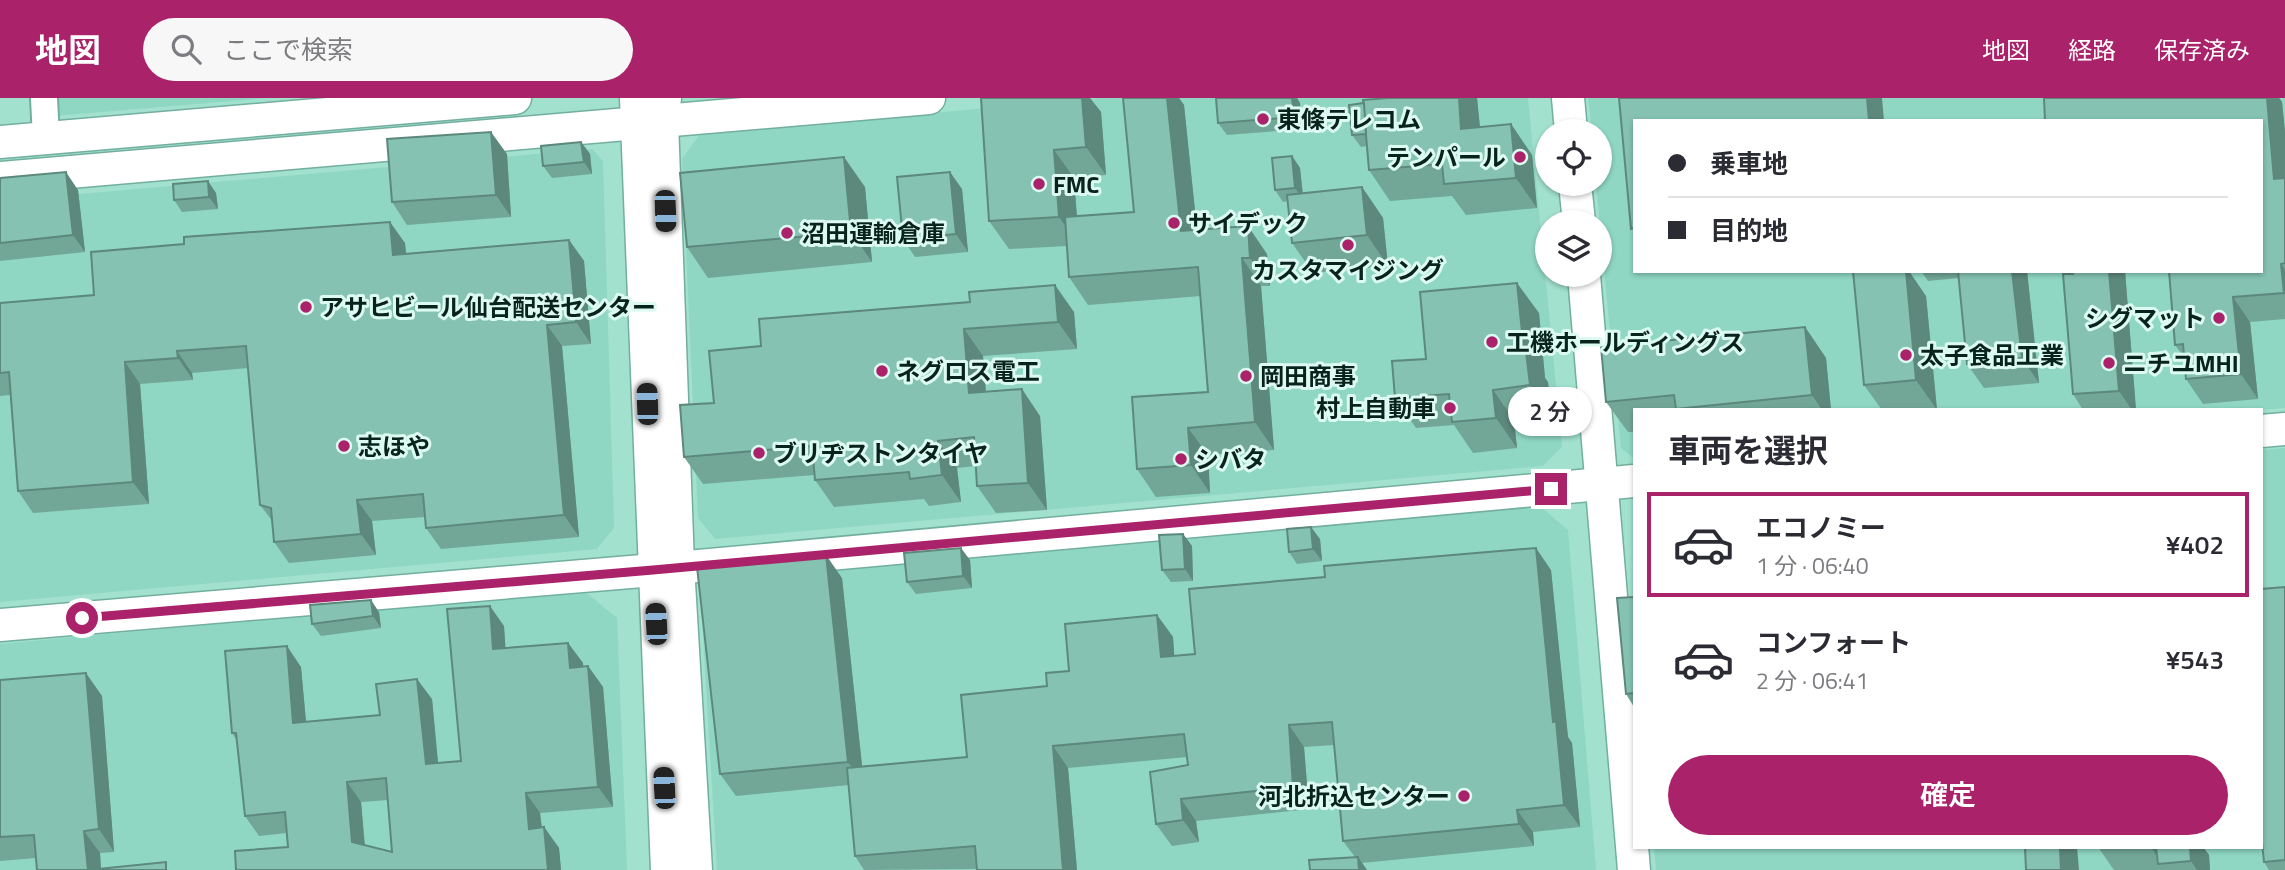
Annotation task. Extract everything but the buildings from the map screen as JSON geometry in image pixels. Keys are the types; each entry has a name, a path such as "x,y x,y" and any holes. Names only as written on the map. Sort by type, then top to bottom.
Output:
{"street":[{"path":"44,98 46,138"},
{"path":"0,142 515,98"},
{"path":"0,178 650,110 929,98"},
{"path":"1568,98 1570,119"},
{"path":"650,110 666,568 667,870"},
{"path":"1585,287 1634,870"},
{"path":"2263,431 2285,429"},
{"path":"0,625 1633,481"},
{"path":"666,568 696,870"}],"shaded area":[{"path":"54,98 267,98 55,116"},
{"path":"1099,98 1528,98 1535,196 1538,196 1539,210 1535,210 1535,287 1546,287 1562,447 1543,466 715,539 698,518 682,159 700,134"},
{"path":"1588,98 2285,98 2285,408 1633,408 1633,457 1621,448 1606,287 1612,287 1612,210 1598,210 1597,196 1612,196 1612,119 1591,119"},
{"path":"592,149 603,161 614,528 597,549 0,602 0,201"},
{"path":"2285,448 2285,870 1656,870 1654,849 2263,849 2263,450"},
{"path":"1540,506 1568,530 1596,870 717,870 701,602 716,578"},
{"path":"583,590 617,618 627,870 0,870 0,644"}],"place":[{"name":"東條テレコム","path":"1263,119"},
{"name":"テンパール","path":"1520,157"},
{"name":"FMC","path":"1039,184"},
{"name":"サイデック","path":"1174,223"},
{"name":"沼田運輸倉庫","path":"787,233"},
{"name":"カスタマイジング","path":"1348,245"},
{"name":"アサヒビール仙台配送センター","path":"306,307"},
{"name":"シグマット","path":"2219,318"},
{"name":"工機ホールディングス","path":"1492,342"},
{"name":"太子食品工業","path":"1906,355"},
{"name":"ニチユMHI","path":"2109,363"},
{"name":"ネグロス電工","path":"882,371"},
{"name":"岡田商事","path":"1246,376"},
{"name":"村上自動車","path":"1450,408"},
{"name":"志ほや","path":"344,446"},
{"name":"ブリヂストンタイヤ","path":"759,453"},
{"name":"シバタ","path":"1181,459"},
{"name":"河北折込センター","path":"1464,796"}],"route":[{"path":"82,618 653,570 1551,489"}]}
